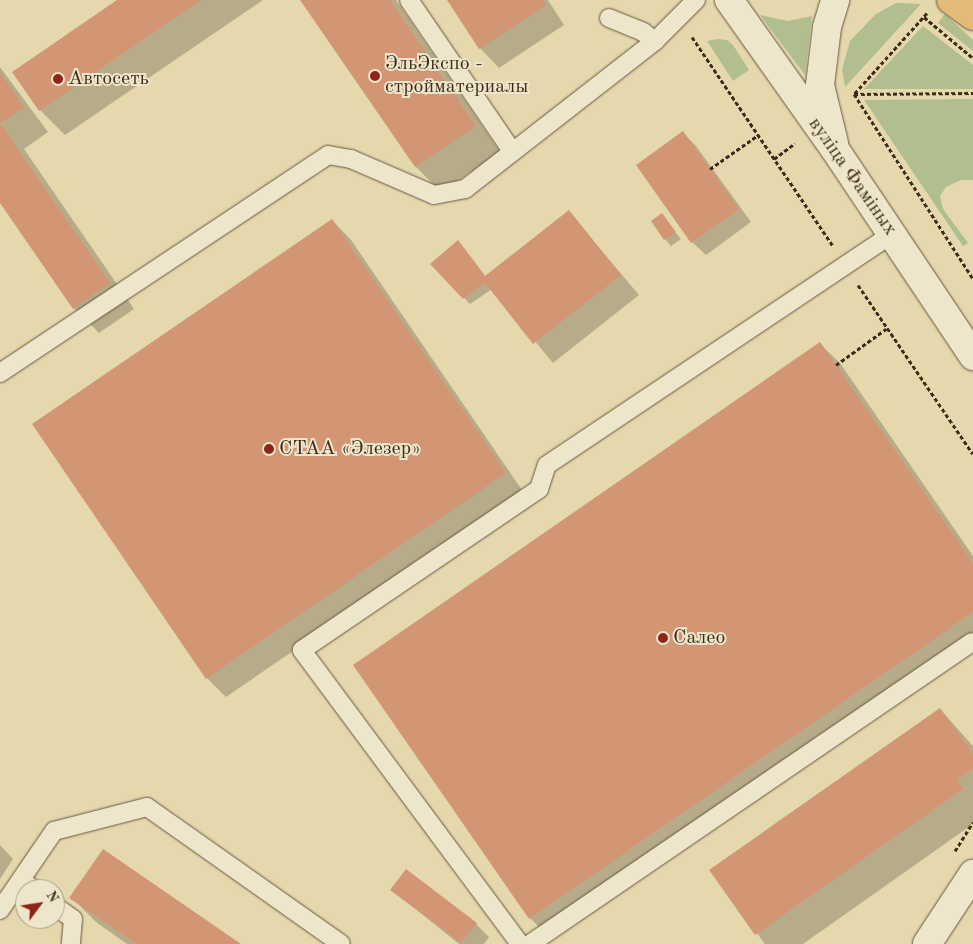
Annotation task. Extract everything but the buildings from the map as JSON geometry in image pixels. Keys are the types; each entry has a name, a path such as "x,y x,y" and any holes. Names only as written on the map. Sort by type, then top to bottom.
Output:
{"main road":[{"name":"вуліца Фаміных","path":"729,0 822,123 836,151 973,356"},
{"path":"822,123 820,85 827,28 835,0"},
{"path":"940,6 973,16"},
{"path":"927,944 973,874"}],"lane":[{"path":"409,0 512,151"},
{"path":"0,373 328,155 352,159 434,196 465,189 656,41 696,0"},
{"path":"609,18 644,32 656,41"},
{"path":"520,944 302,650 539,488 547,464 892,234"},
{"path":"530,944 972,642"},
{"path":"30,879 54,831 146,807 341,944"},
{"path":"0,910 15,896"},
{"path":"65,913 73,919 71,944"}],"path":[{"path":"774,159 822,123 854,94 924,17 940,6"},
{"path":"924,17 973,58"},
{"path":"679,19 886,329 973,454"},
{"path":"854,94 973,93"},
{"path":"854,94 973,279"},
{"path":"710,169 758,135"},
{"path":"836,365 886,329"}],"green space":[{"path":"896,3 921,4 845,87 842,69 850,41 876,14"},
{"path":"945,14 973,40 973,51 938,23"},
{"path":"760,15 788,21 812,16 805,75"},
{"path":"923,26 973,65 973,89 864,89"},
{"path":"727,40 733,45 749,70 733,81 707,41"},
{"path":"973,99 973,180 961,180 946,187 940,196 943,209 968,243 963,246 864,100"}],"place":[{"name":"ЭльЭкспо - стройматериалы","path":"375,76"},
{"name":"Автосеть","path":"58,79"},
{"name":"СТАА «Элезер»","path":"269,449"},
{"name":"Салео","path":"663,638"}]}
